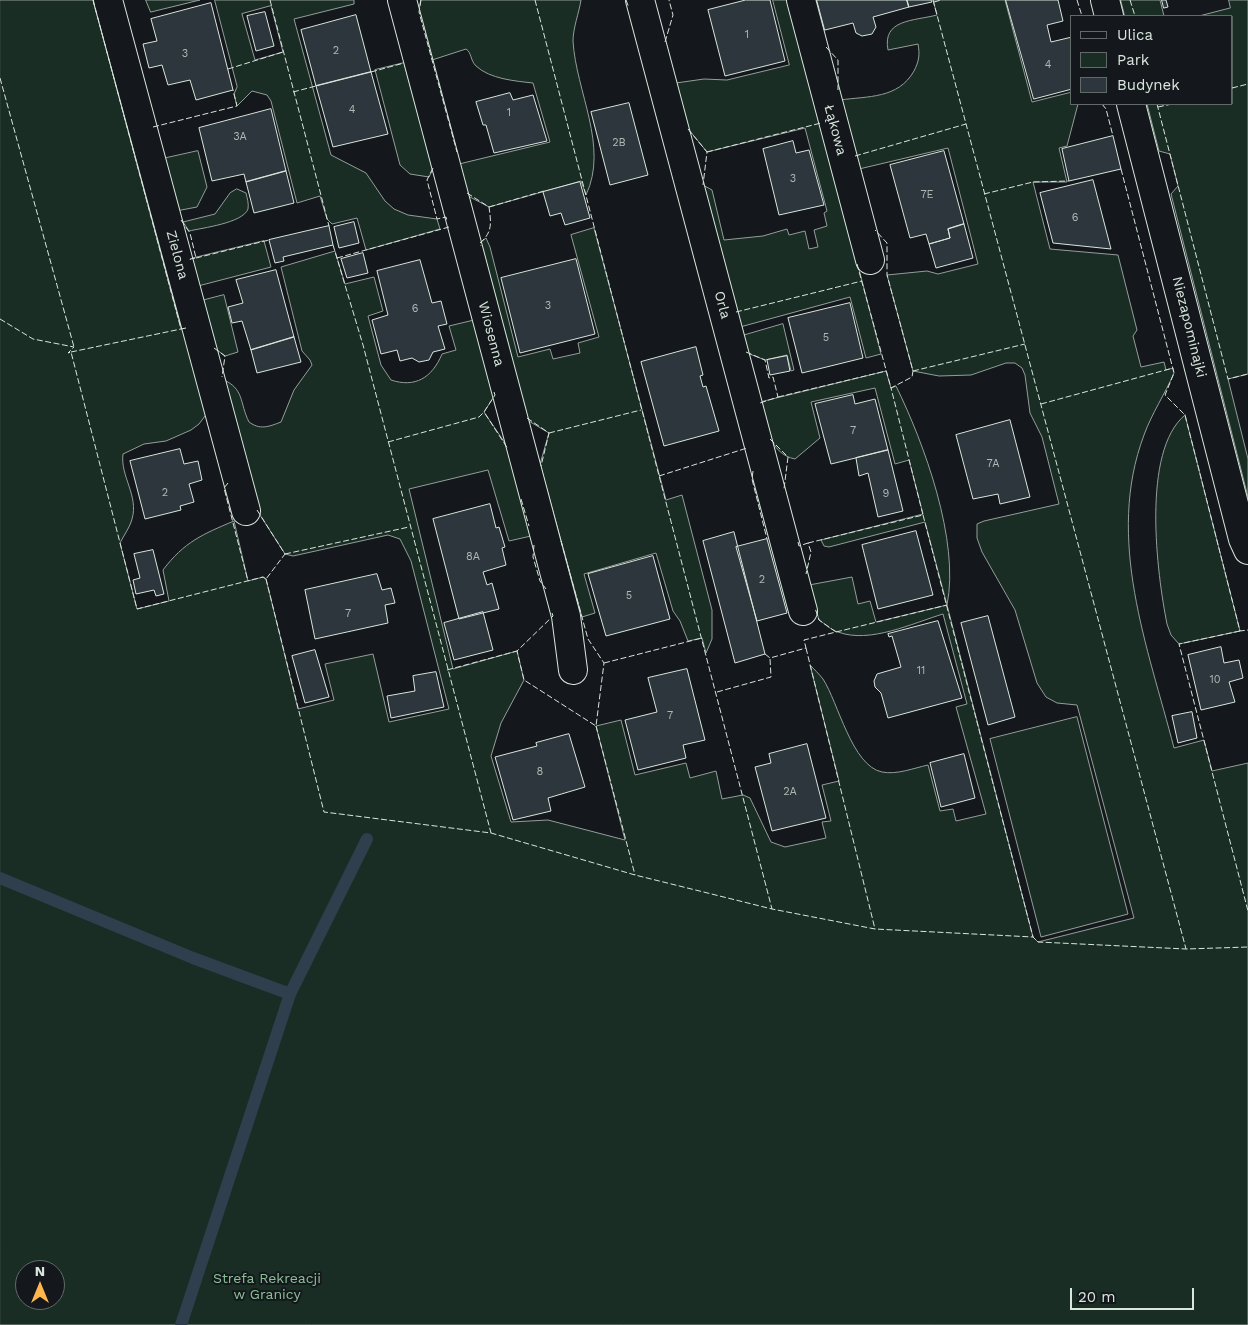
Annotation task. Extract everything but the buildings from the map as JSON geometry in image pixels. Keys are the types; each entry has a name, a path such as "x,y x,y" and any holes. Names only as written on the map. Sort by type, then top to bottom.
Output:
{"street":[{"name":"Zielona","path":"108,0 246,511"},
{"name":"Wiosenna","path":"402,0 566,616 573,670"},
{"name":"Orla","path":"640,0 803,611"},
{"name":"Łąkowa","path":"800,0 870,260"},
{"path":"1105,0 1109,15"},
{"name":"Niezapominajki","path":"1132,105 1243,539 1248,550"}],"green space":[{"name":"Strefa Rekreacji w Granicy","path":"0,0 93,0 181,328 187,327 211,408 199,424 191,430 166,441 144,444 123,454 124,470 133,502 133,511 130,525 120,543 137,609 169,601 163,570 171,560 195,540 234,521 248,581 263,577 266,579 298,709 334,700 325,664 373,654 389,722 449,709 411,561 400,539 388,535 293,556 285,554 258,512 222,379 235,387 249,422 264,427 281,422 294,390 312,365 302,351 281,267 335,251 345,284 374,277 383,311 368,316 381,365 391,380 408,383 415,382 428,375 442,354 456,350 449,326 474,320 495,395 484,412 507,446 531,536 509,541 488,470 409,489 453,669 517,651 524,680 501,723 491,756 511,822 548,820 625,840 596,726 621,720 635,775 686,763 690,778 716,771 722,799 743,795 750,798 771,842 785,847 826,838 822,822 831,821 822,785 839,781 810,665 823,679 829,689 854,746 871,767 882,772 894,773 928,765 940,811 953,809 956,821 986,814 956,707 967,704 943,614 877,634 864,636 850,635 835,631 819,620 809,585 852,577 858,604 870,601 876,622 947,605 1033,937 1038,942 1134,918 1077,705 1057,703 1046,697 1037,683 1015,610 982,552 977,538 977,524 984,521 1059,504 1042,437 1030,413 1025,375 1022,368 1015,363 1006,363 971,375 939,376 913,371 887,275 927,271 938,274 978,264 948,148 859,169 840,100 881,94 900,87 907,80 914,71 918,61 918,44 888,50 887,40 890,32 902,23 937,15 933,0 1005,0 1032,102 1070,92 1070,105 1078,105 1067,146 1059,148 1067,182 1033,182 1050,249 1118,255 1137,330 1133,336 1141,367 1164,362 1166,370 1173,368 1174,373 1144,435 1133,474 1129,514 1129,553 1143,632 1174,748 1204,740 1212,771 1248,763 1248,1325 0,1325"},
{"path":"146,0 200,0 151,12"},
{"path":"215,0 354,0 354,4 294,19 331,155 366,173 385,201 394,209 408,215 437,219 440,229 366,250 357,218 332,224 327,219 320,196 297,203 271,101 267,95 252,91 237,106 234,94 237,87","holes":["271,6 283,52 255,60 242,14"]},
{"path":"421,0 581,0 573,41 575,60 593,138 592,176 586,195 581,181 489,207 468,196 459,164 550,142 533,83 503,79 488,74 476,66 466,49 432,60 419,12"},
{"path":"773,0 789,0 881,354 866,358 850,297 740,327 703,185 712,190 724,240 763,236 787,229 789,235 805,231 809,249 818,247 814,230 827,226 824,213 827,211 805,128 707,152 689,130 676,83 704,79 727,80 789,65"},
{"path":"1121,0 1160,0 1164,15 1125,15"},
{"path":"1229,0 1248,0 1248,374 1228,379 1248,459 1248,497 1171,194 1178,186 1170,154 1159,151 1147,105 1233,105 1233,15 1203,15 1230,8"},
{"path":"404,63 433,169 429,177 410,174 400,165 375,70"},
{"path":"198,151 207,187 197,207 176,211 162,159"},
{"path":"237,189 246,193 248,209 245,214 222,224 189,231 183,222 215,214 230,193"},
{"path":"594,228 666,500 682,495 712,610 712,639 706,653 702,638 688,641 680,621 673,611 656,553 584,574 595,613 582,617 540,464 549,433 527,420 480,243 486,238 490,247 518,357 550,349 553,359 580,353 578,343 599,337 571,235"},
{"path":"264,241 271,267 198,286 190,259"},
{"path":"224,295 238,352 225,356 213,347 201,301"},
{"path":"783,324 794,370 791,371 787,355 765,360 747,353 742,336"},
{"path":"886,371 891,388 896,386 907,409 928,463 944,523 950,580 947,605 925,522 829,547 824,546 821,540 923,514 909,460 895,464 875,388 811,402 820,438 795,459 779,451 774,444 766,428 760,402"},
{"path":"1185,415 1240,631 1179,644 1171,635 1163,602 1159,575 1156,514 1157,484 1162,456 1171,432"},
{"path":"1077,717 1128,914 1041,937 990,739"}],"waterway":[{"path":"290,994 367,839"},
{"path":"0,878 193,958 290,994 181,1325"}],"fence":[{"path":"93,0 181,329 186,328"},
{"path":"270,0 329,226"},
{"path":"421,0 419,12 457,152"},
{"path":"535,0 772,909"},
{"path":"626,0 629,8"},
{"path":"665,42 673,15 669,0"},
{"path":"933,0 1186,949"},
{"path":"934,2 941,0"},
{"path":"1077,0 1082,15"},
{"path":"1130,0 1135,15"},
{"path":"826,47 838,60 838,90"},
{"path":"228,69 283,52"},
{"path":"371,72 404,63"},
{"path":"0,78 74,347"},
{"path":"1233,88 1248,84"},
{"path":"293,92 316,86"},
{"path":"153,127 237,106 233,90"},
{"path":"1103,105 1106,109 1113,136"},
{"path":"1157,105 1228,379 1248,374"},
{"path":"1158,107 1167,105"},
{"path":"707,152 821,123"},
{"path":"855,156 966,124"},
{"path":"688,129 707,152 703,185"},
{"path":"433,168 427,180 437,219 446,217 447,221"},
{"path":"1121,169 1174,373 1165,395 1185,415 1240,631 1248,630"},
{"path":"984,194 1033,182 1069,181"},
{"path":"489,207 544,191"},
{"path":"467,193 489,207 489,231 480,243 481,246"},
{"path":"181,220 190,233 196,258 190,259 191,261"},
{"path":"337,258 449,227"},
{"path":"857,264 891,388 912,377 913,371 887,275 887,243 875,230"},
{"path":"196,258 269,240"},
{"path":"333,245 363,345 491,833"},
{"path":"736,312 862,281"},
{"path":"0,319 33,339 74,347 68,353 71,352 137,609 263,577 266,579"},
{"path":"71,352 181,329"},
{"path":"913,371 1025,344"},
{"path":"214,348 225,356 222,377"},
{"path":"746,352 765,360 769,378 773,377 778,397 760,403"},
{"path":"1041,404 1173,368"},
{"path":"778,397 886,371"},
{"path":"808,543 923,515 891,388"},
{"path":"494,392 495,395 484,412 508,449"},
{"path":"549,433 641,410"},
{"path":"388,442 479,417 484,412"},
{"path":"527,418 549,433 541,466"},
{"path":"770,439 788,457 784,489"},
{"path":"659,476 747,448"},
{"path":"753,471 752,479 767,539"},
{"path":"228,483 224,488 248,581"},
{"path":"521,499 529,526"},
{"path":"257,510 285,554 266,579"},
{"path":"923,515 1033,937"},
{"path":"285,554 409,527"},
{"path":"552,613 553,616 517,651 524,680 596,726 604,663 588,639 561,541"},
{"path":"798,542 799,546 808,543 811,552 806,574"},
{"path":"534,545 533,557 540,581 546,589"},
{"path":"266,579 324,812 491,833 635,875 772,909 875,929 1033,937 1038,942 1186,949 1248,947"},
{"path":"836,632 947,605"},
{"path":"765,654 770,658 806,648 804,640 836,632 819,620 815,608"},
{"path":"1240,631 1179,644 1248,911"},
{"path":"604,663 702,638"},
{"path":"806,648 875,929"},
{"path":"447,670 517,651"},
{"path":"717,692 771,677 770,658"},
{"path":"596,726 635,875"}]}
